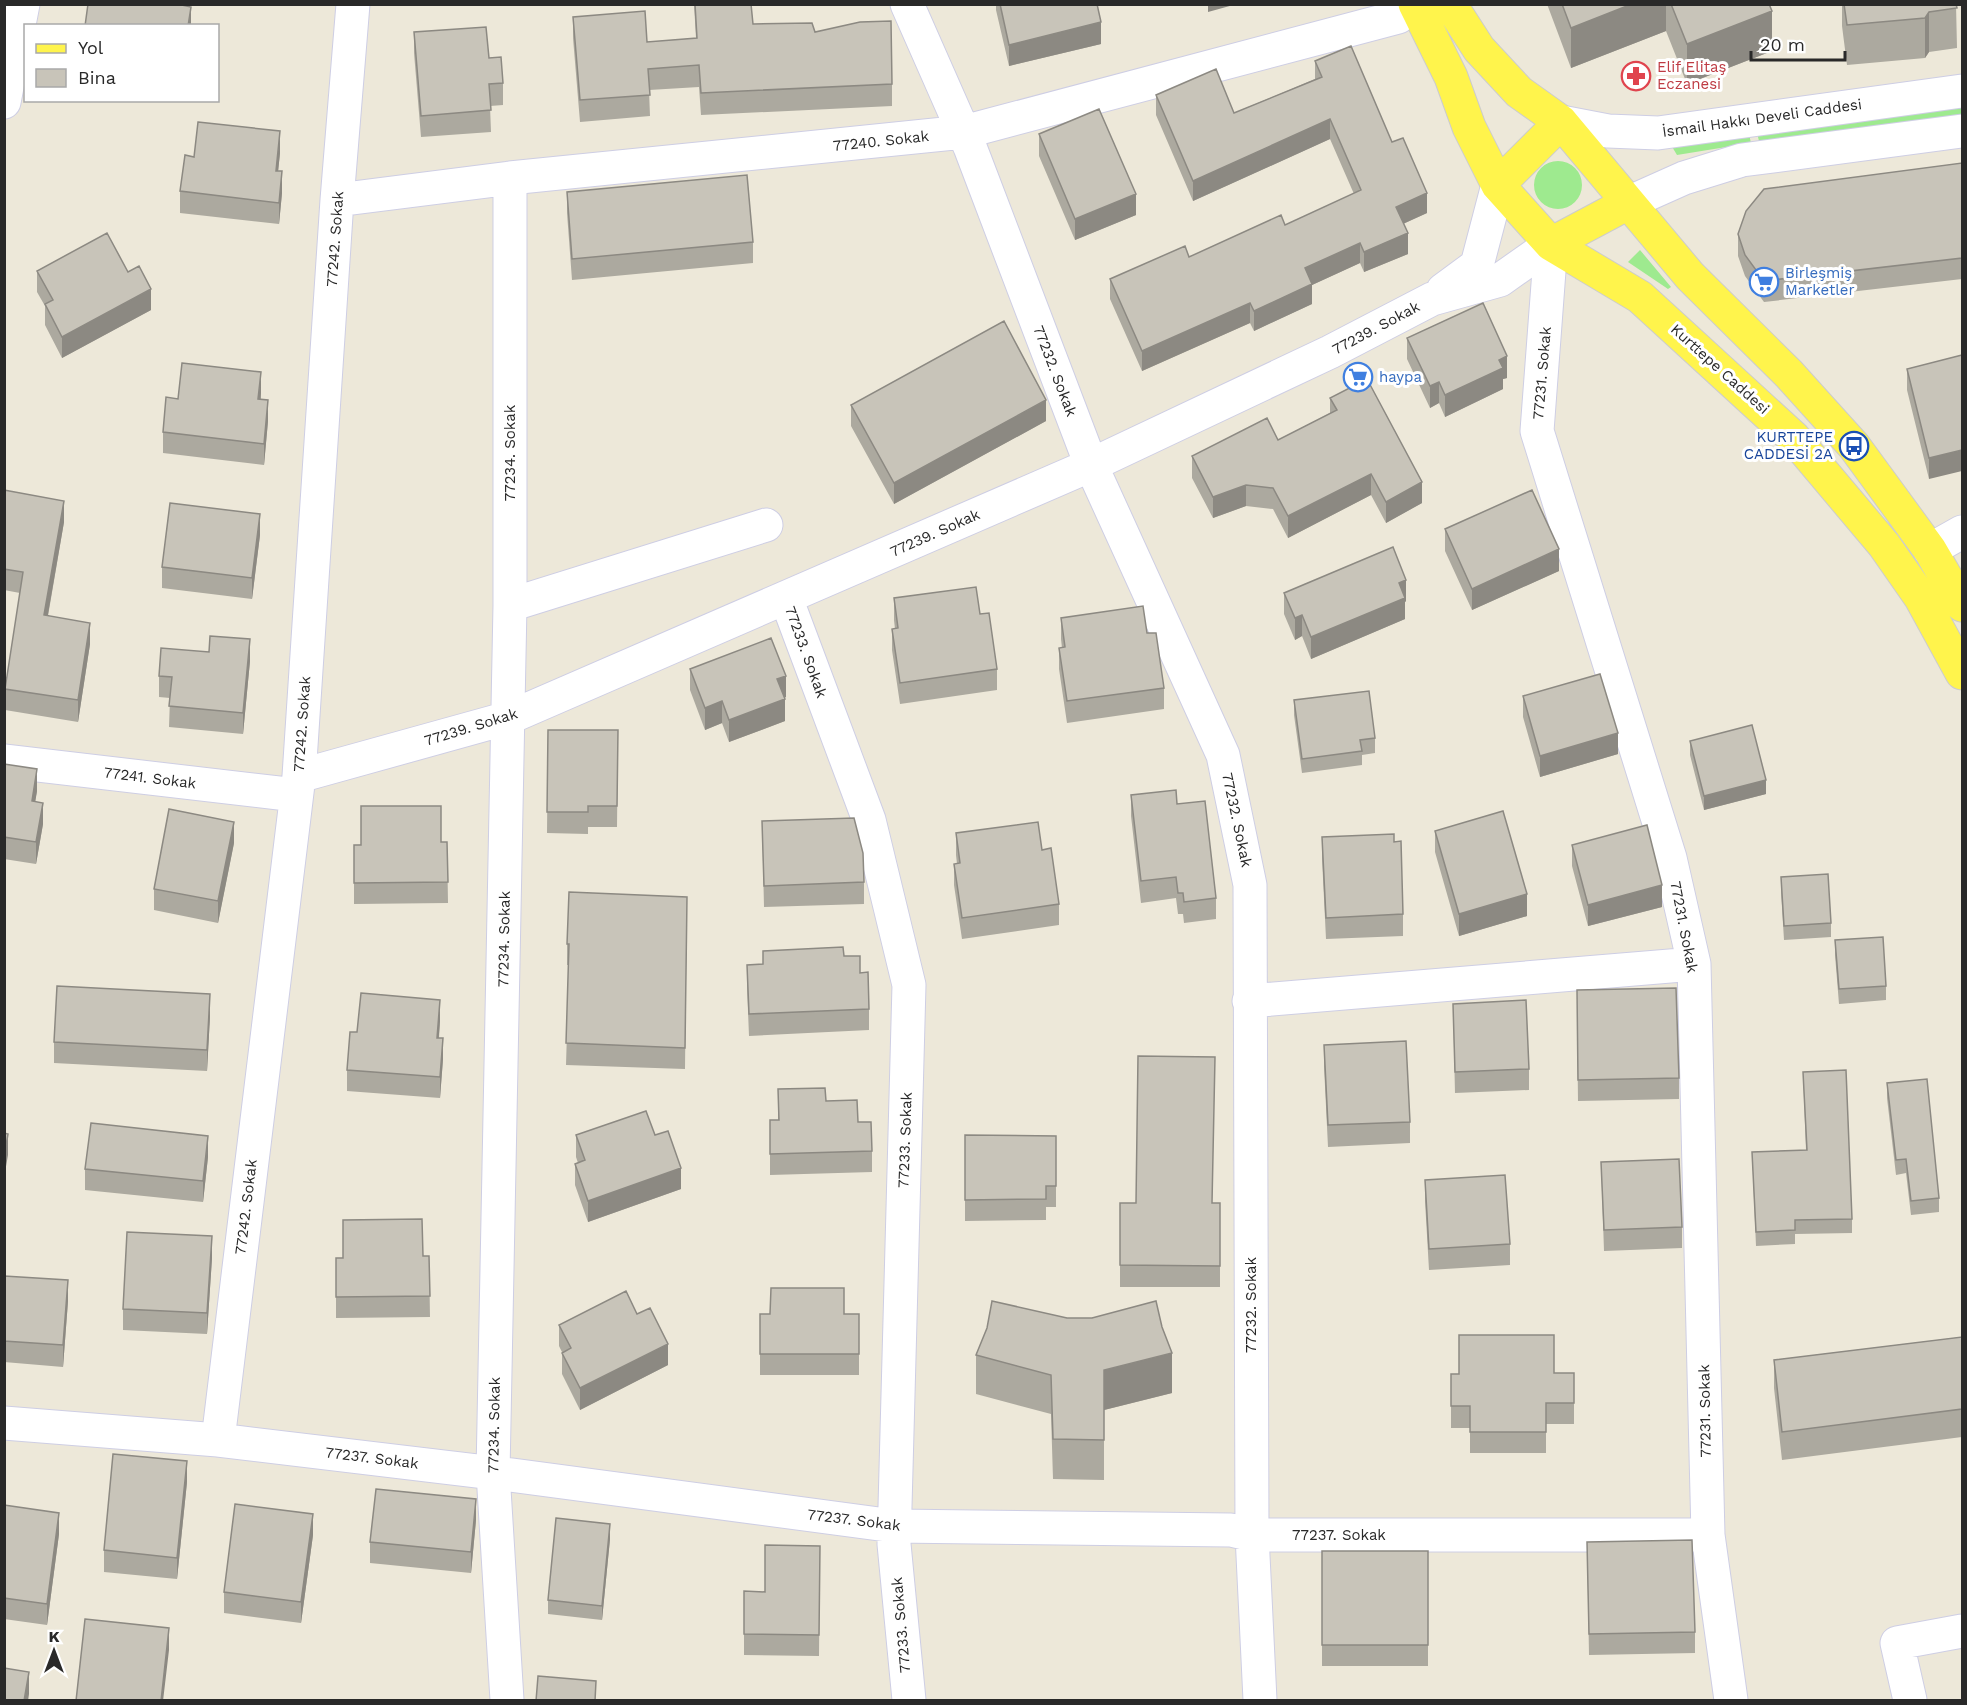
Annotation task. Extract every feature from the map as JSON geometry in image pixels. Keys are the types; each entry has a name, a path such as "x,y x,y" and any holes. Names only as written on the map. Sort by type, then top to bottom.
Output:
{"main road":[{"path":"1415,4 1451,77 1469,127 1498,185 1561,122"},
{"path":"1450,4 1479,49 1519,92 1561,122 1690,276 1789,374 1854,446 1930,550 1962,605"},
{"name":"Kurttepe Caddesi","path":"1498,185 1551,244 1640,297 1794,438 1884,545 1921,598 1962,673"},
{"path":"1551,244 1629,203"}],"street":[{"path":"4,102 23,4"},
{"name":"77242. Sokak","path":"218,1440 298,786 337,200 353,4"},
{"name":"77232. Sokak","path":"907,4 964,132 1090,465 1223,755 1250,885 1252,1535 1260,1701"},
{"name":"77240. Sokak","path":"337,200 510,178 964,132 1398,17 1407,4"},
{"name":"İsmail Hakkı Develi Caddesi","path":"1561,122 1608,131 1658,133 1962,91"},
{"path":"1629,203 1684,178 1742,160 1962,131"},
{"name":"77234. Sokak","path":"507,1701 493,1473 510,605 510,178"},
{"path":"1432,299 1477,265 1498,185"},
{"name":"77239. Sokak","path":"298,786 508,718 786,598 1090,465 1330,352 1432,299 1500,280 1551,244"},
{"name":"77231. Sokak","path":"1551,244 1537,431 1670,858 1694,964 1708,1535 1731,1701"},
{"path":"510,605 766,525"},
{"path":"1930,550 1962,532"},
{"name":"77233. Sokak","path":"786,598 869,820 909,985 894,1526 909,1701"},
{"name":"77241. Sokak","path":"4,761 298,786"},
{"path":"1250,1001 1694,964"},
{"name":"77237. Sokak","path":"4,1423 218,1440 493,1473 894,1526 1230,1530 1252,1535 1708,1535"},
{"path":"1910,1701 1897,1643 1962,1631"}],"green space":[{"path":"1962,107 1962,116 1759,141 1757,133"},
{"path":"1749,134 1751,143 1677,155 1671,145"},
{"path":"1553,161 1563,161 1575,168 1582,180 1582,190 1575,202 1563,209 1553,209 1538,198 1534,190 1534,180 1545,165"},
{"path":"1640,250 1671,287 1668,289 1628,262"}],"building":[{"path":"88,4 177,4 191,7 188,24 85,24"},
{"path":"695,4 751,4 753,24 812,23 815,32 860,22 891,21 892,84 701,93 699,65 648,69 650,95 580,100 573,17 645,11 647,42 697,38"},
{"path":"1000,4 1097,4 1101,22 1009,45"},
{"path":"1562,4 1632,4 1571,28"},
{"path":"1671,4 1769,4 1772,11 1687,44"},
{"path":"1844,4 1956,4 1957,8 1929,12 1925,18 1847,25"},
{"path":"486,27 489,58 501,57 503,83 489,84 491,110 421,116 414,32"},
{"path":"1351,46 1392,142 1403,138 1427,193 1396,207 1408,233 1364,252 1360,243 1305,268 1312,284 1254,311 1250,303 1142,351 1110,279 1185,246 1189,257 1281,215 1285,225 1361,190 1330,119 1193,181 1156,95 1216,69 1234,113 1322,77 1315,61"},
{"path":"1099,109 1136,194 1075,219 1039,134"},
{"path":"198,122 280,131 276,171 282,171 279,203 180,191 185,155 194,157"},
{"path":"1962,163 1962,258 1764,281 1745,255 1738,234 1746,211 1764,189"},
{"path":"747,175 753,242 572,259 567,192"},
{"path":"107,233 128,272 139,266 151,289 62,337 45,304 53,300 37,271"},
{"path":"1483,303 1507,356 1499,360 1503,368 1445,395 1439,382 1430,386 1407,338"},
{"path":"1004,321 1046,400 894,483 851,405"},
{"path":"1962,355 1962,450 1929,458 1907,369"},
{"path":"182,363 261,372 258,399 268,400 264,444 163,432 166,397 178,399"},
{"path":"1367,379 1422,482 1386,502 1371,474 1288,516 1273,488 1246,485 1213,497 1192,456 1267,418 1278,440 1337,410 1330,398"},
{"path":"4,490 64,501 44,615 90,623 78,700 5,689 23,572 4,569"},
{"path":"1532,490 1559,549 1472,589 1445,529"},
{"path":"170,503 260,514 252,578 162,567"},
{"path":"1393,547 1406,580 1399,583 1405,598 1311,637 1302,615 1295,618 1284,593"},
{"path":"976,587 980,614 989,613 997,669 900,683 892,629 898,628 894,598"},
{"path":"1143,606 1147,633 1156,633 1164,688 1067,701 1059,648 1065,647 1061,618"},
{"path":"210,636 250,639 243,713 169,706 172,677 159,676 161,648 209,652"},
{"path":"771,638 786,676 777,679 785,699 729,720 722,701 705,708 690,669"},
{"path":"1600,674 1618,733 1540,756 1523,696"},
{"path":"1369,691 1375,738 1360,740 1362,751 1302,759 1294,700"},
{"path":"1752,725 1766,780 1704,796 1690,741"},
{"path":"548,730 618,730 617,806 588,806 588,812 547,812"},
{"path":"4,764 37,769 32,801 43,803 36,842 4,837"},
{"path":"1176,790 1177,804 1205,801 1216,898 1184,902 1183,893 1178,893 1176,877 1141,881 1131,795"},
{"path":"361,806 441,806 441,842 447,842 448,882 354,883 354,845 361,845"},
{"path":"169,809 234,822 218,901 154,889"},
{"path":"1503,811 1527,894 1459,914 1435,831"},
{"path":"854,818 863,853 864,882 764,886 762,821"},
{"path":"1038,822 1042,850 1051,848 1059,904 962,918 954,864 960,863 956,833"},
{"path":"1647,825 1662,885 1588,905 1572,845"},
{"path":"1394,834 1394,842 1401,841 1403,914 1326,918 1322,837"},
{"path":"1828,874 1831,923 1784,926 1781,877"},
{"path":"569,892 687,897 685,1048 566,1043"},
{"path":"1883,937 1886,986 1839,989 1835,940"},
{"path":"843,947 844,956 860,956 860,973 868,972 869,1009 749,1014 747,965 763,964 763,951"},
{"path":"57,986 210,994 207,1050 54,1042"},
{"path":"1676,988 1679,1078 1578,1080 1577,990"},
{"path":"361,993 440,1000 437,1038 443,1038 440,1077 347,1070 350,1032 357,1032"},
{"path":"1526,1000 1529,1069 1455,1072 1453,1004"},
{"path":"1406,1041 1410,1122 1328,1125 1324,1045"},
{"path":"1138,1056 1215,1057 1212,1203 1220,1203 1220,1266 1120,1265 1120,1203 1136,1203"},
{"path":"1846,1070 1852,1219 1795,1220 1795,1230 1756,1232 1752,1152 1807,1150 1803,1072"},
{"path":"1927,1079 1939,1198 1911,1201 1906,1159 1896,1160 1887,1083"},
{"path":"825,1088 826,1101 857,1100 858,1122 871,1122 872,1151 770,1154 770,1120 779,1120 778,1089"},
{"path":"646,1111 655,1135 668,1131 681,1168 588,1201 575,1164 585,1160 576,1135"},
{"path":"91,1123 208,1136 203,1181 85,1169"},
{"path":"4,1133 8,1134 4,1157"},
{"path":"965,1135 1056,1136 1056,1186 1046,1186 1046,1199 965,1200"},
{"path":"1679,1159 1682,1227 1604,1230 1601,1162"},
{"path":"1505,1175 1510,1244 1429,1249 1425,1180"},
{"path":"422,1219 423,1256 429,1256 430,1296 336,1297 336,1258 343,1258 343,1220"},
{"path":"127,1232 212,1236 207,1313 123,1309"},
{"path":"4,1276 68,1280 63,1345 4,1341"},
{"path":"771,1288 844,1288 844,1314 859,1314 859,1354 760,1354 760,1314 770,1314"},
{"path":"626,1291 637,1314 650,1308 668,1344 580,1388 562,1353 571,1348 559,1325"},
{"path":"992,1301 1067,1318 1092,1318 1156,1301 1162,1327 1172,1353 1104,1370 1104,1440 1053,1439 1051,1375 976,1355 987,1328"},
{"path":"1459,1335 1554,1335 1554,1373 1574,1373 1574,1403 1546,1403 1546,1432 1470,1432 1470,1406 1451,1406 1451,1374 1459,1374"},
{"path":"1962,1337 1962,1409 1782,1432 1774,1360"},
{"path":"113,1454 187,1461 177,1558 104,1550"},
{"path":"376,1489 476,1499 471,1552 370,1542"},
{"path":"235,1504 313,1514 301,1602 224,1592"},
{"path":"4,1505 59,1513 47,1604 4,1598"},
{"path":"556,1518 610,1524 602,1606 548,1600"},
{"path":"1692,1540 1695,1632 1589,1634 1587,1542"},
{"path":"765,1545 820,1546 819,1635 744,1634 744,1591 765,1592"},
{"path":"1322,1551 1428,1551 1428,1645 1322,1645"},
{"path":"85,1619 169,1628 161,1701 76,1701"},
{"path":"4,1668 29,1672 24,1701 4,1701"},
{"path":"538,1676 596,1681 595,1701 536,1701"}],"place":[{"name":"Elif Elitaş Eczanesi","path":"1636,76"},
{"name":"Birleşmiş Marketler","path":"1764,282"},
{"name":"haypa","path":"1358,377"},
{"name":"KURTTEPE CADDESİ 2A","path":"1854,446"}]}
